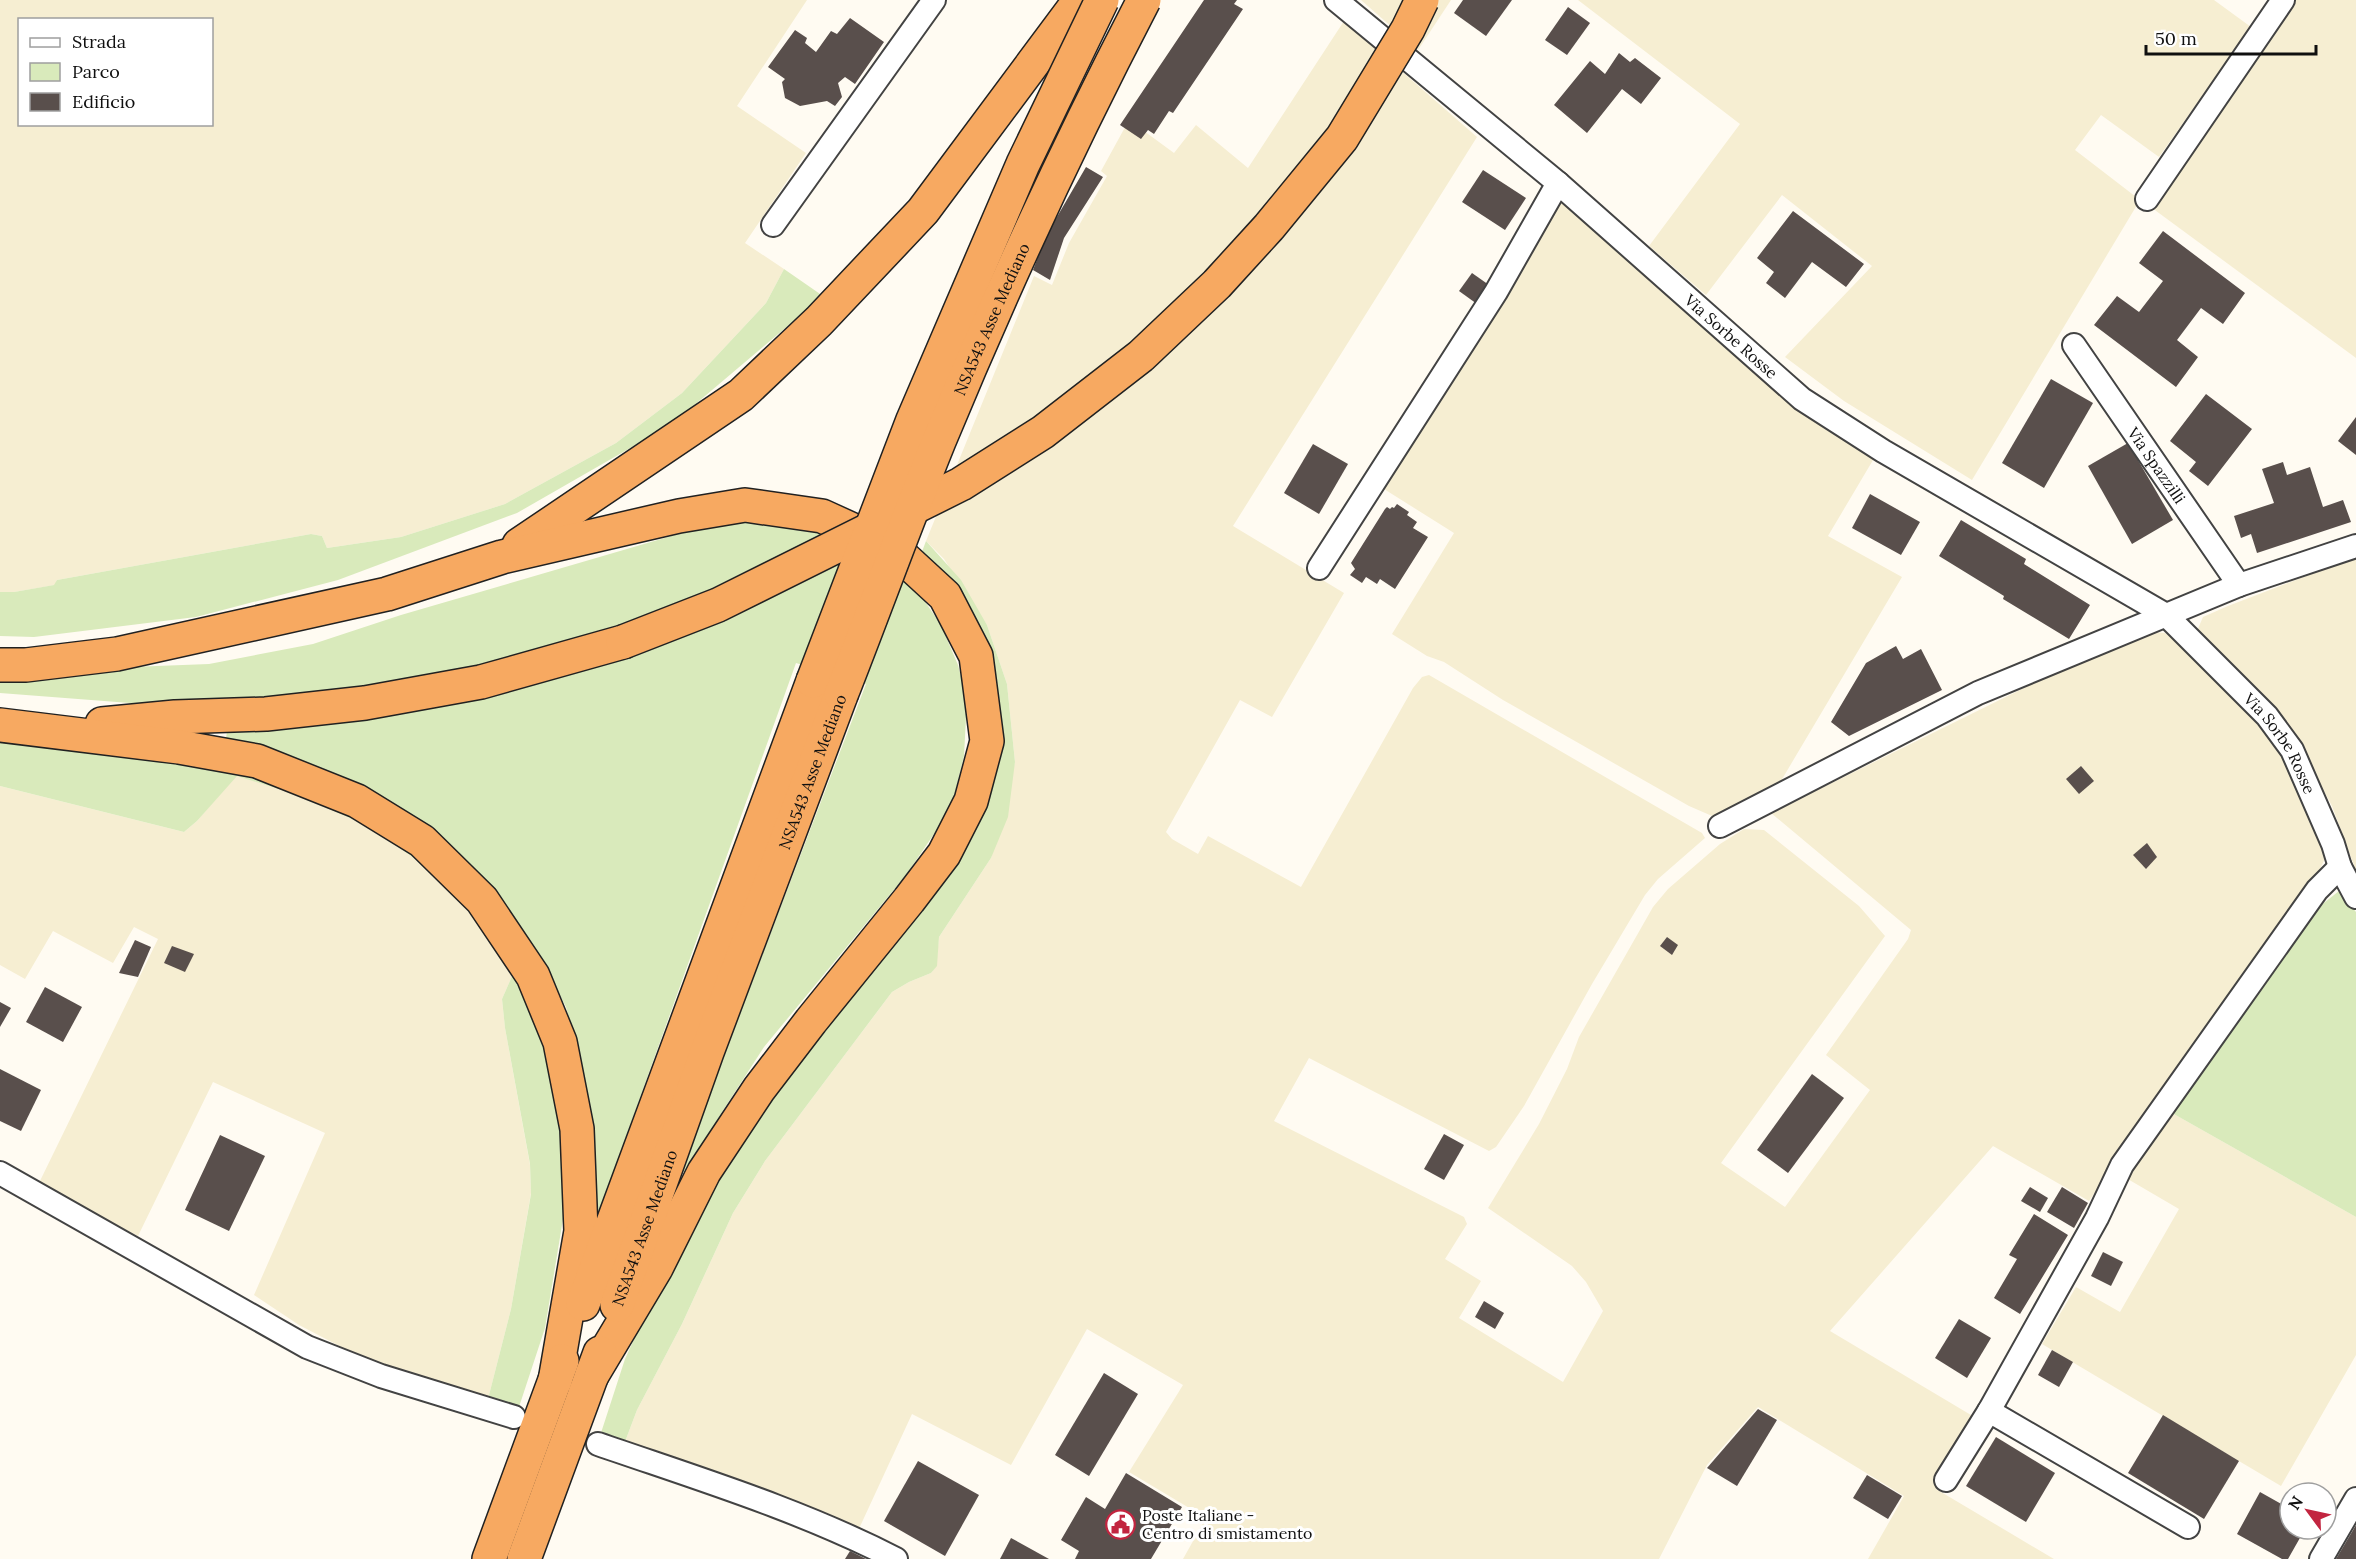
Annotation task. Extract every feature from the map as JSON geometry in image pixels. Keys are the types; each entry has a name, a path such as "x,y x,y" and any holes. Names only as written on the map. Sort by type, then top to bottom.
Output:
{"highway":[{"path":"502,557 741,395 819,321 923,211 1080,0"},
{"name":"NSA543 Asse Mediano","path":"524,1559 707,1052 918,409 1023,164 1102,0"},
{"name":"NSA543 Asse Mediano","path":"489,1559 555,1381 827,688 939,442 1021,251 1096,91 1144,0"},
{"path":"0,725 34,729 177,732 266,714 365,703 481,682 623,642 718,605 961,484 1043,432 1141,356 1217,284 1269,227 1342,138 1408,29 1422,0"},
{"path":"0,665 26,665 117,654 387,594 502,557 679,516 745,505 822,516 894,549 945,596 976,656 987,741 971,801 944,854 759,1089 704,1172 656,1268 592,1375"},
{"path":"177,732 357,801 422,841 482,900 533,976 560,1042 577,1129 581,1231 555,1381"}],"street":[{"path":"773,225 934,0"},
{"name":"Via Sorbe Rosse","path":"1336,0 1558,183 1802,399 1893,457 2166,615 2267,716 2292,750 2333,844 2340,867 2356,897"},
{"path":"2147,199 2283,0"},
{"path":"1318,568 1496,292 1558,183"},
{"name":"Via Spazzilli","path":"2074,345 2239,585"},
{"path":"1720,826 1978,693 2239,585 2356,546"},
{"path":"1946,1480 1989,1412 2097,1218 2122,1165 2317,890 2340,867"},
{"path":"0,1173 307,1347 381,1376 514,1417"},
{"path":"1989,1412 2188,1527"},
{"path":"598,1444 751,1496 857,1539 896,1559"},
{"path":"2321,1559 2356,1500"}],"shaded area":[{"path":"0,0 807,0 737,106 806,153 745,243 784,269 766,303 682,393 616,443 505,504 401,537 327,548 322,536 311,534 57,580 55,585 0,592"},
{"path":"1361,0 1451,0 1418,50"},
{"path":"1578,0 2214,0 2251,27 2159,157 2101,115 2075,150 2140,200 1972,480 1844,401 1785,357 1872,266 1782,195 1706,295 1649,246 1740,124"},
{"path":"2291,0 2356,0 2356,358 2148,205"},
{"path":"1344,21 1477,137 1233,526 1344,593 1272,717 1240,700 1166,832 1172,839 1198,854 1208,836 1301,887 1413,688 1422,677 1429,675 1702,833 1705,838 1658,879 1645,895 1524,1106 1496,1147 1489,1151 1309,1058 1274,1121 1464,1217 1467,1224 1445,1259 1481,1281 1459,1318 1563,1382 1603,1311 1586,1282 1572,1266 1488,1208 1539,1124 1567,1069 1579,1037 1653,907 1668,889 1720,844 1744,829 1764,830 1859,906 1885,936 1721,1163 1785,1207 1870,1090 1826,1055 1908,939 1911,930 1771,813 2044,678 2153,632 2165,633 2183,647 2259,723 2287,764 2326,856 2320,869 2141,1122 2089,1201 1993,1146 1830,1331 1976,1418 1936,1489 2054,1559 1868,1559 1904,1496 1758,1407 1707,1465 1659,1559 1183,1559 1206,1518 1129,1472 1183,1385 1087,1329 1011,1465 912,1414 857,1533 623,1447 637,1410 682,1324 733,1213 765,1161 892,992 931,973 936,966 939,937 991,858 1015,762 1007,684 987,625 944,559 926,541 1034,276 1052,285 1069,243 1107,176 1101,171 1129,120 1174,153 1196,125 1248,168"},
{"path":"1563,198 1876,455 1828,536 1902,577 1775,791 1719,819 1689,806 1503,700 1444,662 1427,656 1392,634 1454,533 1384,489"},
{"path":"2356,557 2356,871 2332,806 2302,751 2197,631 2203,617"},
{"path":"236,775 301,796 367,826 414,858 474,916 513,974 502,999 505,1028 530,1165 531,1193 511,1309 488,1399 417,1379 349,1351 299,1325 254,1295 325,1133 213,1082 138,1236 38,1185 158,939 134,927 113,963 53,931 25,979 0,965 0,786 184,832 197,821"},
{"path":"2172,1113 2356,1217 2356,1355 2284,1481 2278,1481 2278,1484 2042,1344 2076,1287 2120,1312 2179,1209 2126,1178"}],"green space":[{"path":"784,269 823,296 672,424 517,513 338,580 196,617 34,637 0,636 0,592 54,585 57,580 311,534 322,536 327,548 401,537 505,504 616,443 682,393 766,303"},
{"path":"747,521 797,527 841,538 909,578 941,625 958,665 967,699 964,756 951,809 906,875 764,1047 686,1173 680,1170 866,684 796,663 599,1212 592,1218 580,1061 566,1007 540,957 513,974 474,916 414,858 367,826 301,796 237,776 197,821 184,832 0,786 0,731 222,771 231,699 143,704 0,693 0,672 209,664 313,644 401,615 685,532"},
{"path":"926,541 961,580 987,625 1007,684 1015,762 1008,817 991,858 939,937 937,966 931,973 892,992 765,1161 733,1213 682,1324 637,1410 623,1447 599,1439 625,1359 661,1280 707,1193 995,745 920,557"},
{"path":"2339,891 2356,912 2356,1217 2172,1113 2320,906"},
{"path":"513,974 542,1038 551,1073 564,1147 566,1201 545,1328 519,1407 488,1399 511,1309 531,1194 530,1164 505,1028 502,999"}],"building":[{"path":"1204,0 1237,0 1234,4 1243,9 1173,113 1169,111 1154,134 1148,130 1141,139 1120,125"},
{"path":"1463,0 1512,0 1486,36 1454,13"},
{"path":"1568,7 1590,23 1567,55 1545,40"},
{"path":"850,18 884,42 855,84 845,77 838,83 842,97 835,106 827,101 800,106 785,98 782,82 785,79 768,67 795,30 807,38 805,43 816,52 831,31 837,34"},
{"path":"1619,53 1630,62 1635,58 1661,78 1641,104 1622,89 1587,133 1554,105 1590,61 1605,74"},
{"path":"1086,167 1103,177 1064,238 1050,280 1033,270 1047,234"},
{"path":"1483,170 1526,198 1505,230 1462,202"},
{"path":"1793,211 1864,264 1846,287 1812,262 1785,298 1766,283 1774,272 1757,258"},
{"path":"2163,231 2245,293 2223,324 2201,308 2177,340 2198,357 2176,387 2094,325 2117,296 2139,312 2163,281 2139,263"},
{"path":"1472,273 1489,285 1477,304 1459,291"},
{"path":"2051,379 2093,403 2044,488 2002,463"},
{"path":"2206,394 2252,429 2208,486 2189,471 2196,462 2170,441"},
{"path":"2356,417 2356,455 2338,441"},
{"path":"2128,443 2173,520 2132,544 2088,466"},
{"path":"1313,444 1348,464 1319,514 1284,493"},
{"path":"2283,462 2287,475 2310,467 2323,507 2343,500 2351,522 2257,553 2251,534 2241,538 2234,516 2274,503 2262,469"},
{"path":"1870,494 1920,522 1901,555 1852,528"},
{"path":"1397,504 1409,512 1407,515 1417,522 1413,528 1428,537 1395,589 1380,579 1377,584 1366,577 1362,583 1350,575 1355,569 1351,563 1385,509 1394,508"},
{"path":"1961,520 2026,559 2024,564 2090,605 2069,639 2003,599 2004,596 1939,556"},
{"path":"1896,646 1903,659 1921,649 1942,690 1849,736 1831,722 1866,663"},
{"path":"2081,766 2094,781 2079,794 2066,779"},
{"path":"2147,843 2157,857 2146,869 2133,855"},
{"path":"1667,937 1678,945 1672,955 1660,946"},
{"path":"135,940 151,947 138,977 119,973"},
{"path":"172,946 194,954 185,972 164,963"},
{"path":"45,987 82,1007 63,1042 26,1022"},
{"path":"0,1002 11,1008 0,1027"},
{"path":"0,1069 41,1090 21,1131 0,1121"},
{"path":"1812,1074 1844,1098 1788,1173 1757,1150"},
{"path":"1444,1134 1464,1145 1444,1180 1424,1169"},
{"path":"220,1135 265,1156 229,1231 185,1210"},
{"path":"2030,1187 2048,1198 2040,1212 2021,1201"},
{"path":"2062,1187 2088,1203 2074,1228 2047,1212"},
{"path":"2034,1214 2068,1235 2020,1314 1994,1298 2017,1259 2009,1255"},
{"path":"2103,1252 2123,1262 2111,1286 2091,1276"},
{"path":"1484,1301 1504,1313 1495,1329 1475,1317"},
{"path":"1959,1319 1991,1338 1967,1378 1935,1358"},
{"path":"2052,1350 2073,1362 2059,1387 2038,1375"},
{"path":"1104,1373 1138,1394 1089,1476 1055,1455"},
{"path":"1758,1409 1777,1420 1737,1486 1707,1468"},
{"path":"2163,1415 2239,1461 2204,1519 2128,1473"},
{"path":"1996,1437 2055,1473 2026,1522 1966,1486"},
{"path":"918,1461 979,1495 945,1556 884,1521"},
{"name":"Poste Italiane - Centro di smistamento","path":"1126,1473 1182,1507 1151,1559 1075,1559 1079,1551 1061,1540 1086,1497 1105,1509"},
{"path":"1867,1475 1902,1496 1888,1519 1853,1498"},
{"path":"2260,1492 2278,1502 2278,1541 2298,1541 2288,1559 2282,1559 2237,1534"},
{"path":"2356,1525 2356,1559 2336,1559"},
{"path":"1011,1538 1049,1559 1000,1559"},
{"path":"850,1551 866,1559 845,1559"}],"place":[{"name":"Poste Italiane - Centro di smistamento","path":"1121,1524"}]}
